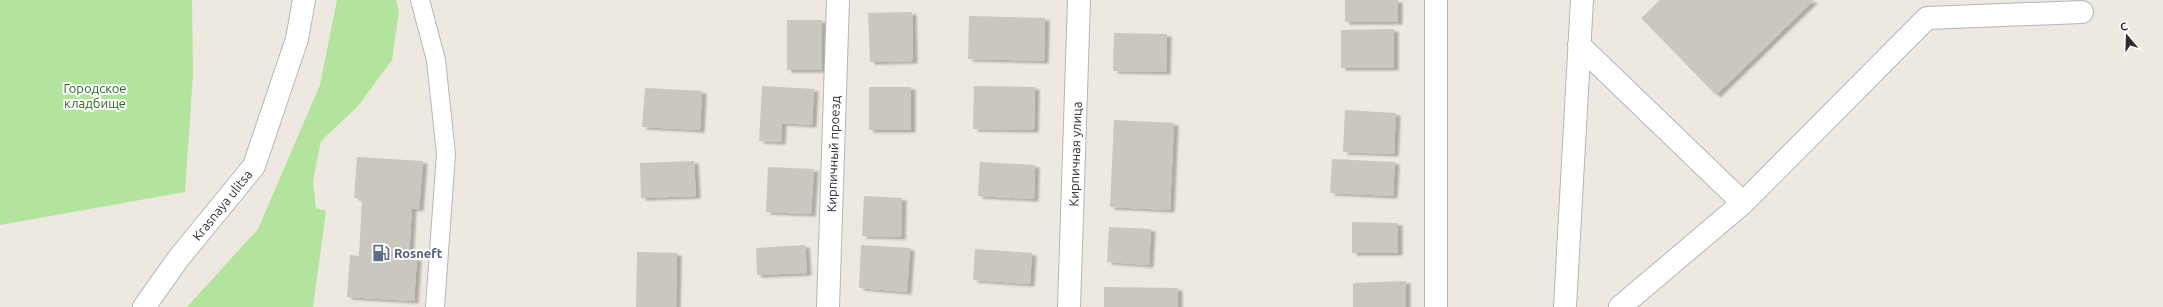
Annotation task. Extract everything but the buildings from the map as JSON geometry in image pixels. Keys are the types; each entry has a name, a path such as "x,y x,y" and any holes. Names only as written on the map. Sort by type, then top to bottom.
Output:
{"street":[{"name":"Krasnaya ulitsa","path":"144,307 178,259 254,166 297,39 304,0"},
{"name":"Кирпичный проезд","path":"828,307 838,0"},
{"name":"Кирпичная улица","path":"1069,307 1079,0"},
{"path":"1436,0 1436,307"},
{"path":"1565,307 1582,0"},
{"path":"1620,307 1743,203 1927,18 2082,12"},
{"path":"1579,45 1743,203"}],"lane":[{"path":"420,0 436,60 446,154 435,307"}],"green space":[{"name":"Городское кладбище","path":"0,0 192,0 193,74 185,192 0,225"},
{"path":"337,0 396,0 399,11 392,60 358,106 321,141 313,181 316,208 326,211 313,307 187,307 258,229 320,85"}],"place":[{"name":"Rosneft","path":"381,253"}]}
